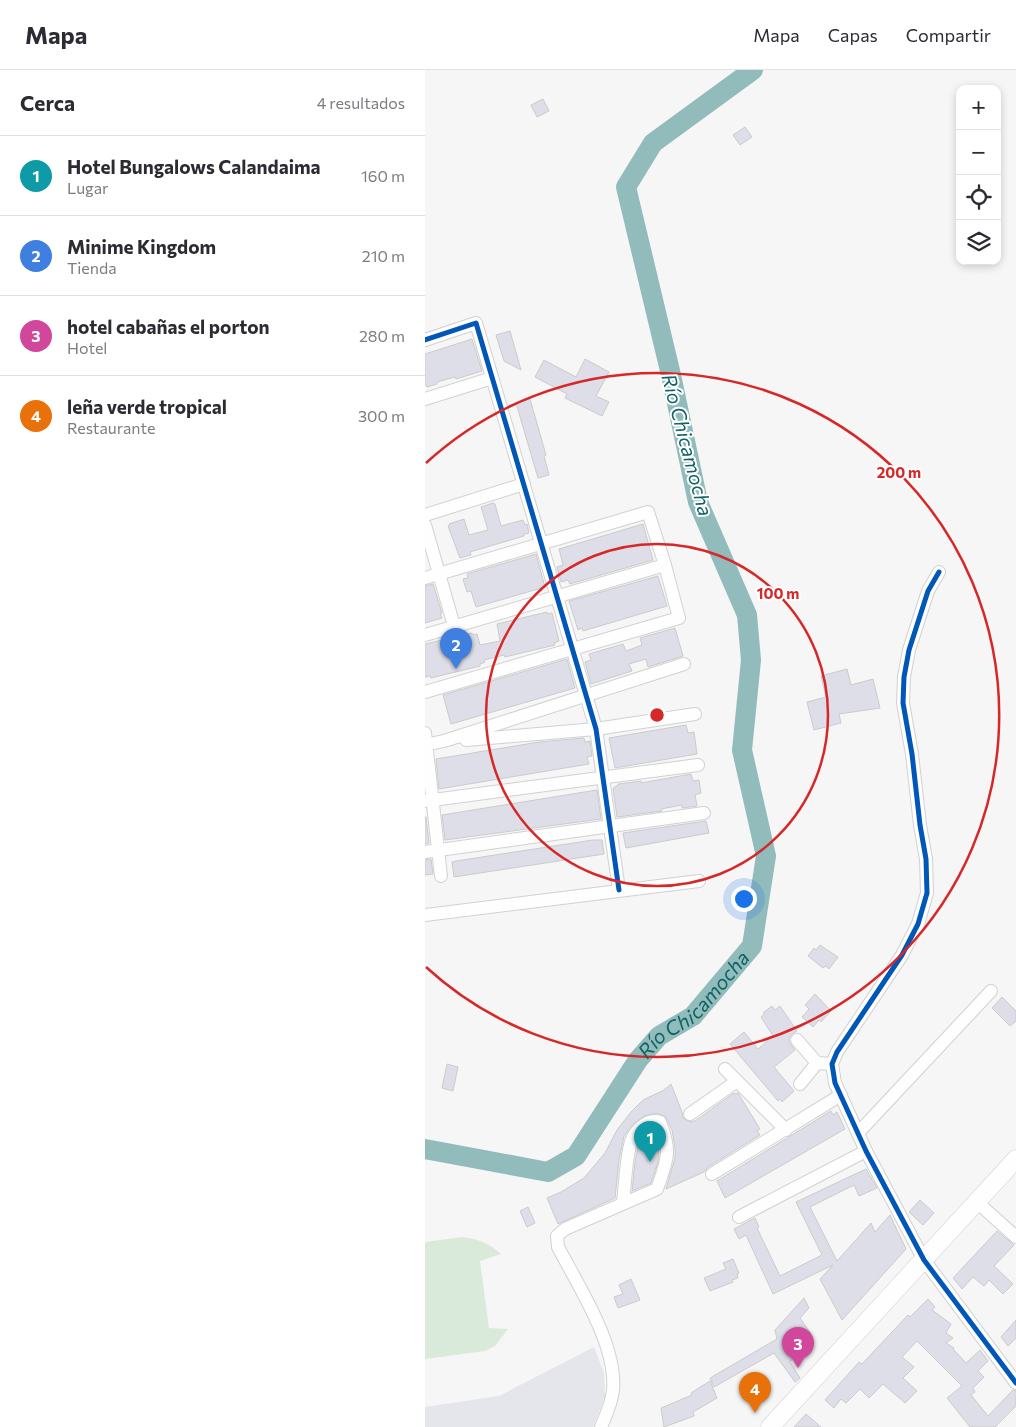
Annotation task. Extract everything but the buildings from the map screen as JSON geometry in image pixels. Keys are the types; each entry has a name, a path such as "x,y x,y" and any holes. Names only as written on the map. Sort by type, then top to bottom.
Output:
{"main road":[{"path":"771,1427 1016,1159"}],"street":[{"path":"425,340 476,323 596,729 619,890"},
{"path":"425,399 492,378"},
{"path":"425,515 524,484"},
{"path":"425,578 647,512 665,565 679,618 425,692"},
{"path":"425,525 454,626"},
{"path":"425,635 665,565"},
{"path":"939,572 928,591 915,628 904,677 903,703 926,859 927,893 918,924 901,955 837,1052 832,1064 835,1083 866,1151 924,1260 1016,1383"},
{"path":"444,741 684,664"},
{"path":"441,876 431,851 425,741 596,729 695,714"},
{"path":"429,800 698,765"},
{"path":"431,851 704,813"},
{"path":"425,915 699,881"},
{"path":"858,1133 991,992"},
{"path":"797,1040 817,1062 832,1064"},
{"path":"800,1084 817,1062"},
{"path":"725,1070 786,1130"},
{"path":"690,1114 737,1081"},
{"path":"712,1174 841,1095"},
{"path":"601,1427 609,1410 613,1391 613,1368 593,1311 558,1247 557,1236 565,1229 657,1189 667,1162 668,1147 660,1122 656,1120 647,1122 640,1127 632,1138 623,1203"},
{"path":"739,1216 866,1151"},
{"path":"977,1202 1016,1237"}],"shaded area":[{"path":"594,1347 604,1373 605,1397 593,1427 425,1427 425,1407 499,1396"}],"green space":[{"path":"462,1237 483,1242 501,1254 480,1261 489,1328 508,1329 495,1346 485,1351 425,1359 425,1242"}],"waterway":[{"name":"Río Chicamocha","path":"425,1149 548,1172 576,1156 638,1060 659,1036 693,1016 752,946 766,856 742,750 751,660 747,615 698,502 671,375 626,187 653,143 753,70"}],"cycle path":[{"path":"425,340 476,323 596,729 619,890"},
{"path":"939,572 928,591 909,650 904,677 903,703 926,859 927,893 918,924 902,955 837,1052 832,1064 835,1083 866,1151 924,1260 1016,1383"}],"place":[{"name":"Minime Kingdom","path":"456,669"},
{"name":"Hotel Bungalows Calandaima","path":"650,1162"},
{"name":"hotel cabañas el porton","path":"798,1368"},
{"name":"leña verde tropical","path":"755,1413"}]}
